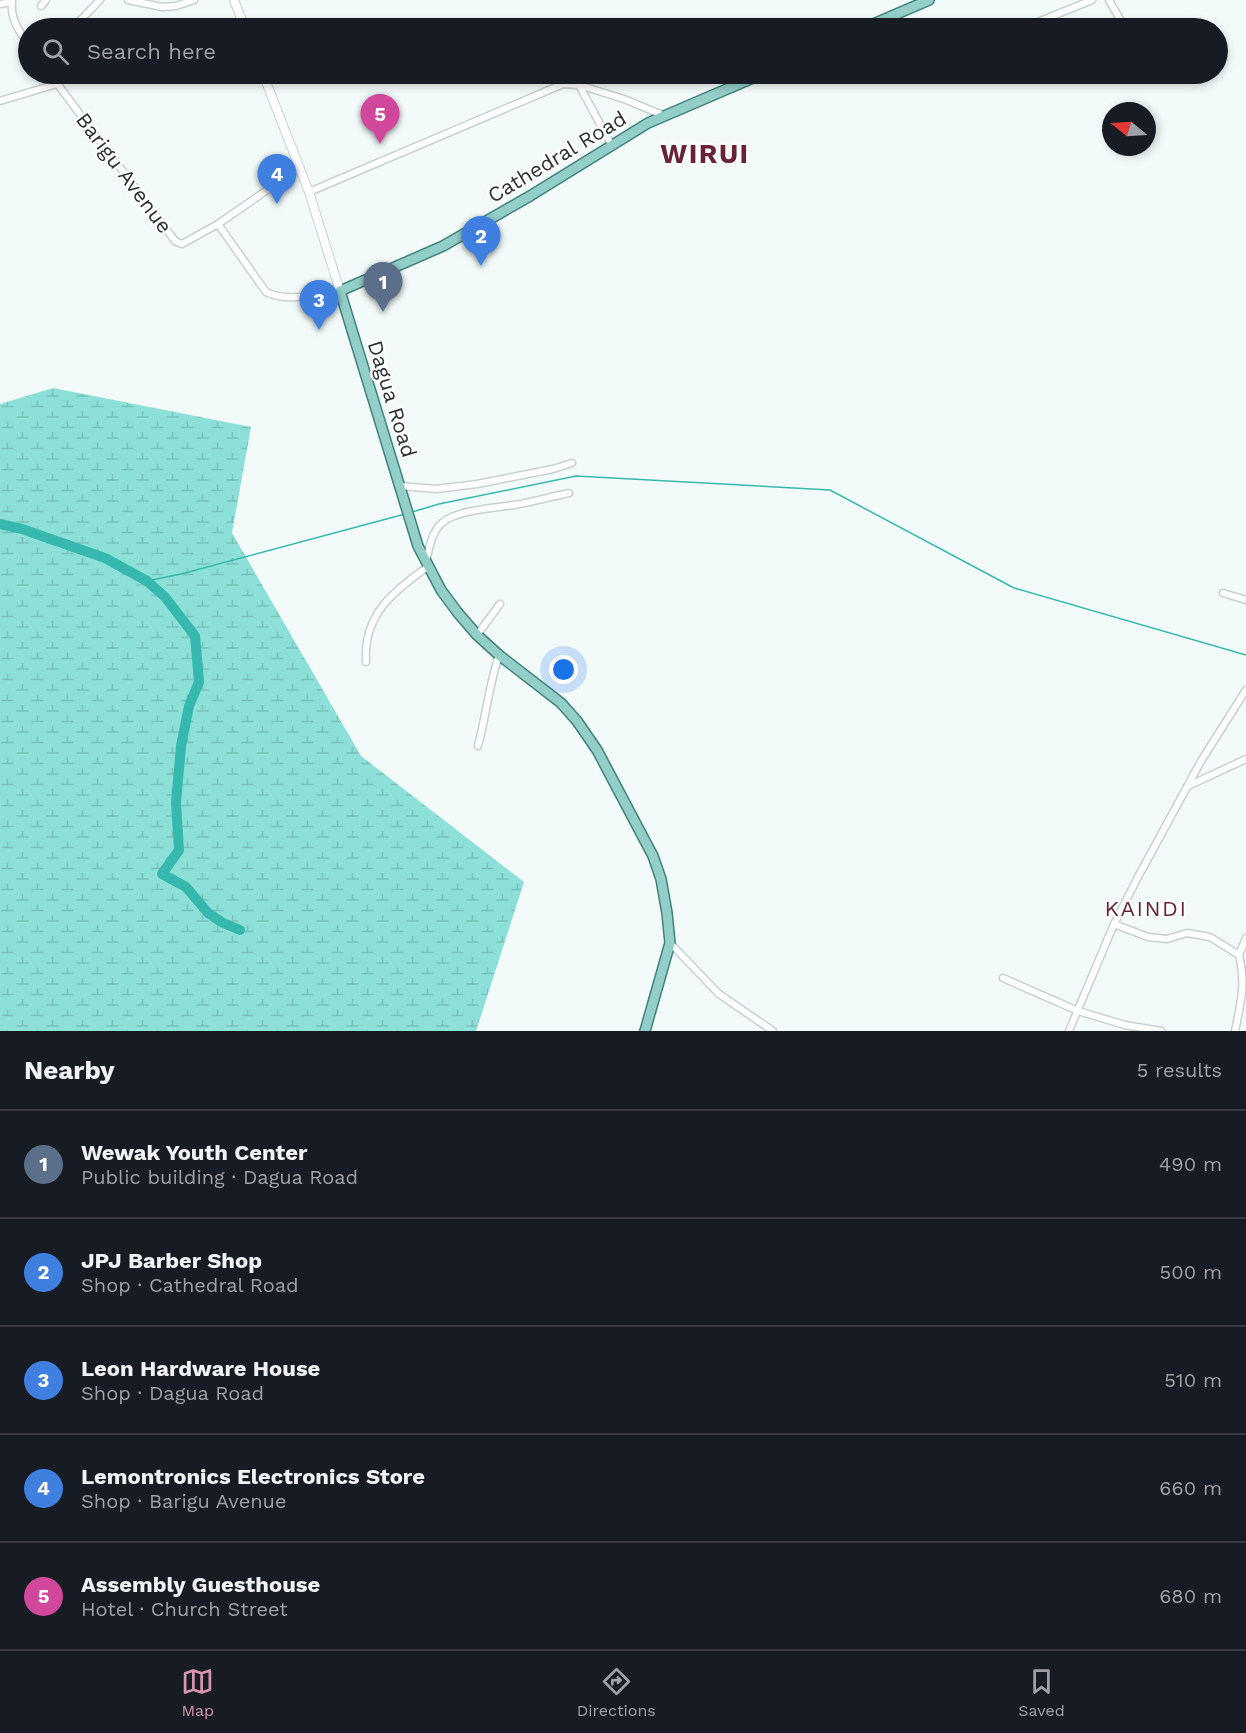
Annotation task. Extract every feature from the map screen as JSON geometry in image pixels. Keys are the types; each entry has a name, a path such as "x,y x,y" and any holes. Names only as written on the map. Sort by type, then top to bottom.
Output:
{"main road":[{"path":"887,18 929,0"},
{"name":"Cathedral Road","path":"340,291 442,246 530,196 648,123 739,84"},
{"name":"Dagua Road","path":"340,291 412,528 427,564 441,590 477,635 561,703 597,750 656,864 661,879 670,943"},
{"path":"645,1031 670,943"}],"street":[{"path":"83,18 100,0"},
{"path":"128,0 162,7 176,6 194,0"},
{"path":"234,0 241,18"},
{"path":"1048,18 1092,0"},
{"path":"1109,0 1119,18"},
{"path":"0,4 11,1 12,17 18,30"},
{"path":"0,101 57,84"},
{"name":"Barigu Avenue","path":"57,84 175,241 182,244 218,224 299,168"},
{"name":"Dagua Road","path":"266,84 309,192 340,291"},
{"path":"309,192 563,84 579,85 624,99 665,116"},
{"path":"579,85 612,146"},
{"path":"218,224 266,292 275,297 289,298 340,291"},
{"path":"400,486 436,489 477,484 572,463"},
{"path":"366,662 365,650 373,620 384,602 427,564 431,542 439,524 446,519 474,510 515,505 569,493"},
{"path":"1223,593 1246,600"},
{"path":"477,635 500,604"},
{"path":"478,746 492,676 499,655"},
{"path":"1069,1031 1114,924 1201,761 1246,690"},
{"path":"1188,786 1246,759"},
{"path":"1114,924 1148,937 1167,939 1187,933 1210,937 1246,958"},
{"path":"1235,1031 1245,986 1244,970 1239,955 1246,938"},
{"path":"670,943 719,994 772,1031"},
{"path":"1003,978 1078,1011 1125,1025 1161,1031"}],"green space":[{"path":"53,388 251,427 232,533 361,756 524,882 476,1031 0,1031 0,404"}],"waterway":[{"path":"412,512 439,504 576,476 830,490 1014,588 1246,655"},
{"path":"147,581 405,514"},
{"path":"0,524 22,529 105,558 147,581 165,597 195,636 199,682 189,706 181,746 176,803 179,850 162,874 186,887 208,913 240,930"}],"place":[{"name":"Assembly Guesthouse","path":"380,144"},
{"name":"Lemontronics Electronics Store","path":"277,204"},
{"name":"JPJ Barber Shop","path":"481,266"},
{"name":"Wewak Youth Center","path":"383,312"},
{"name":"Leon Hardware House","path":"319,330"}],"district":[{"name":"WIRUI","path":"705,154"},
{"name":"KAINDI","path":"1146,908"}]}
